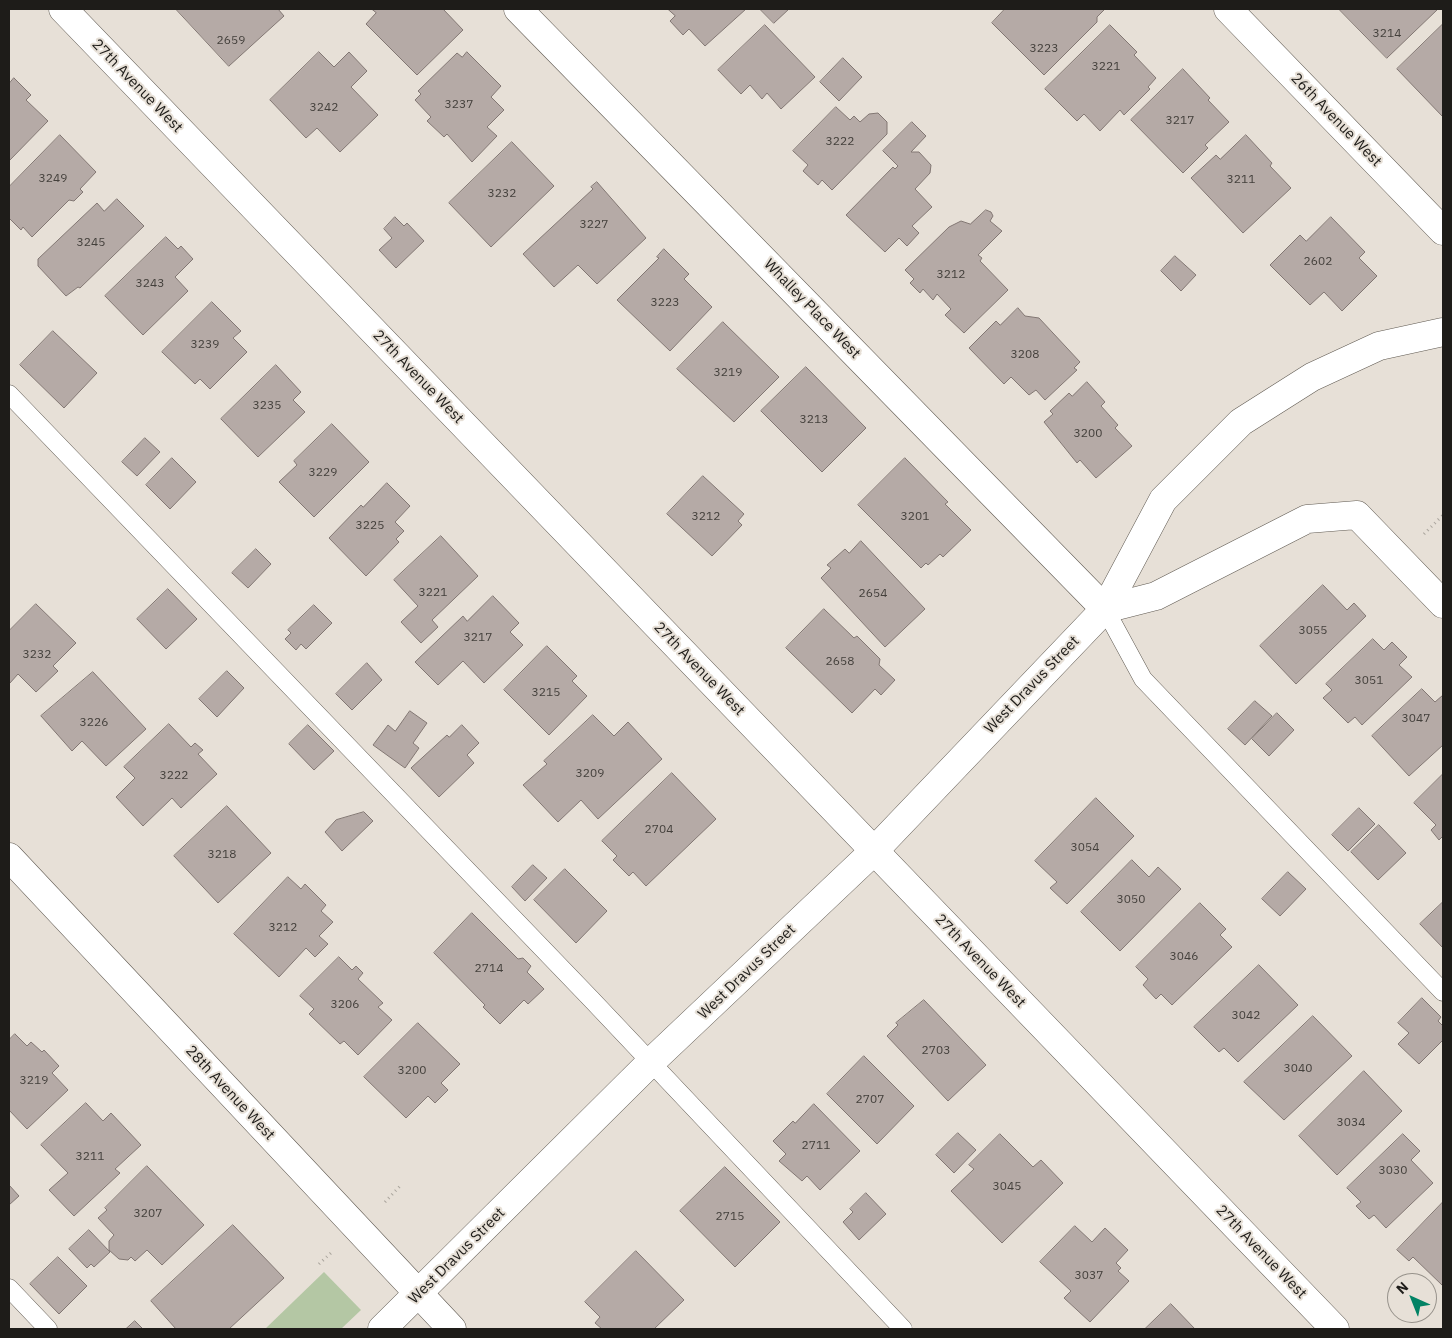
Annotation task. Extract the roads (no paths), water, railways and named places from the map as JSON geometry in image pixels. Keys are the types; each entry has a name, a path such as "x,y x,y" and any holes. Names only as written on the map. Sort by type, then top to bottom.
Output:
{"street":[{"name":"27th Avenue West","path":"63,9 1335,1329"},
{"name":"Whalley Place West","path":"518,9 1105,609"},
{"name":"26th Avenue West","path":"1228,9 1443,231"},
{"name":"West Dravus Street","path":"382,1329 419,1295 651,1062 874,851 1105,609 1164,500 1241,422 1312,377 1379,346 1443,332"},
{"path":"1105,609 1156,596 1307,519 1357,515 1443,604"},
{"name":"28th Avenue West","path":"9,857 452,1329"}],"lane":[{"path":"9,394 651,1062 903,1329"},
{"path":"1105,609 1143,679 1443,992"},
{"path":"9,1288 48,1329"}]}
